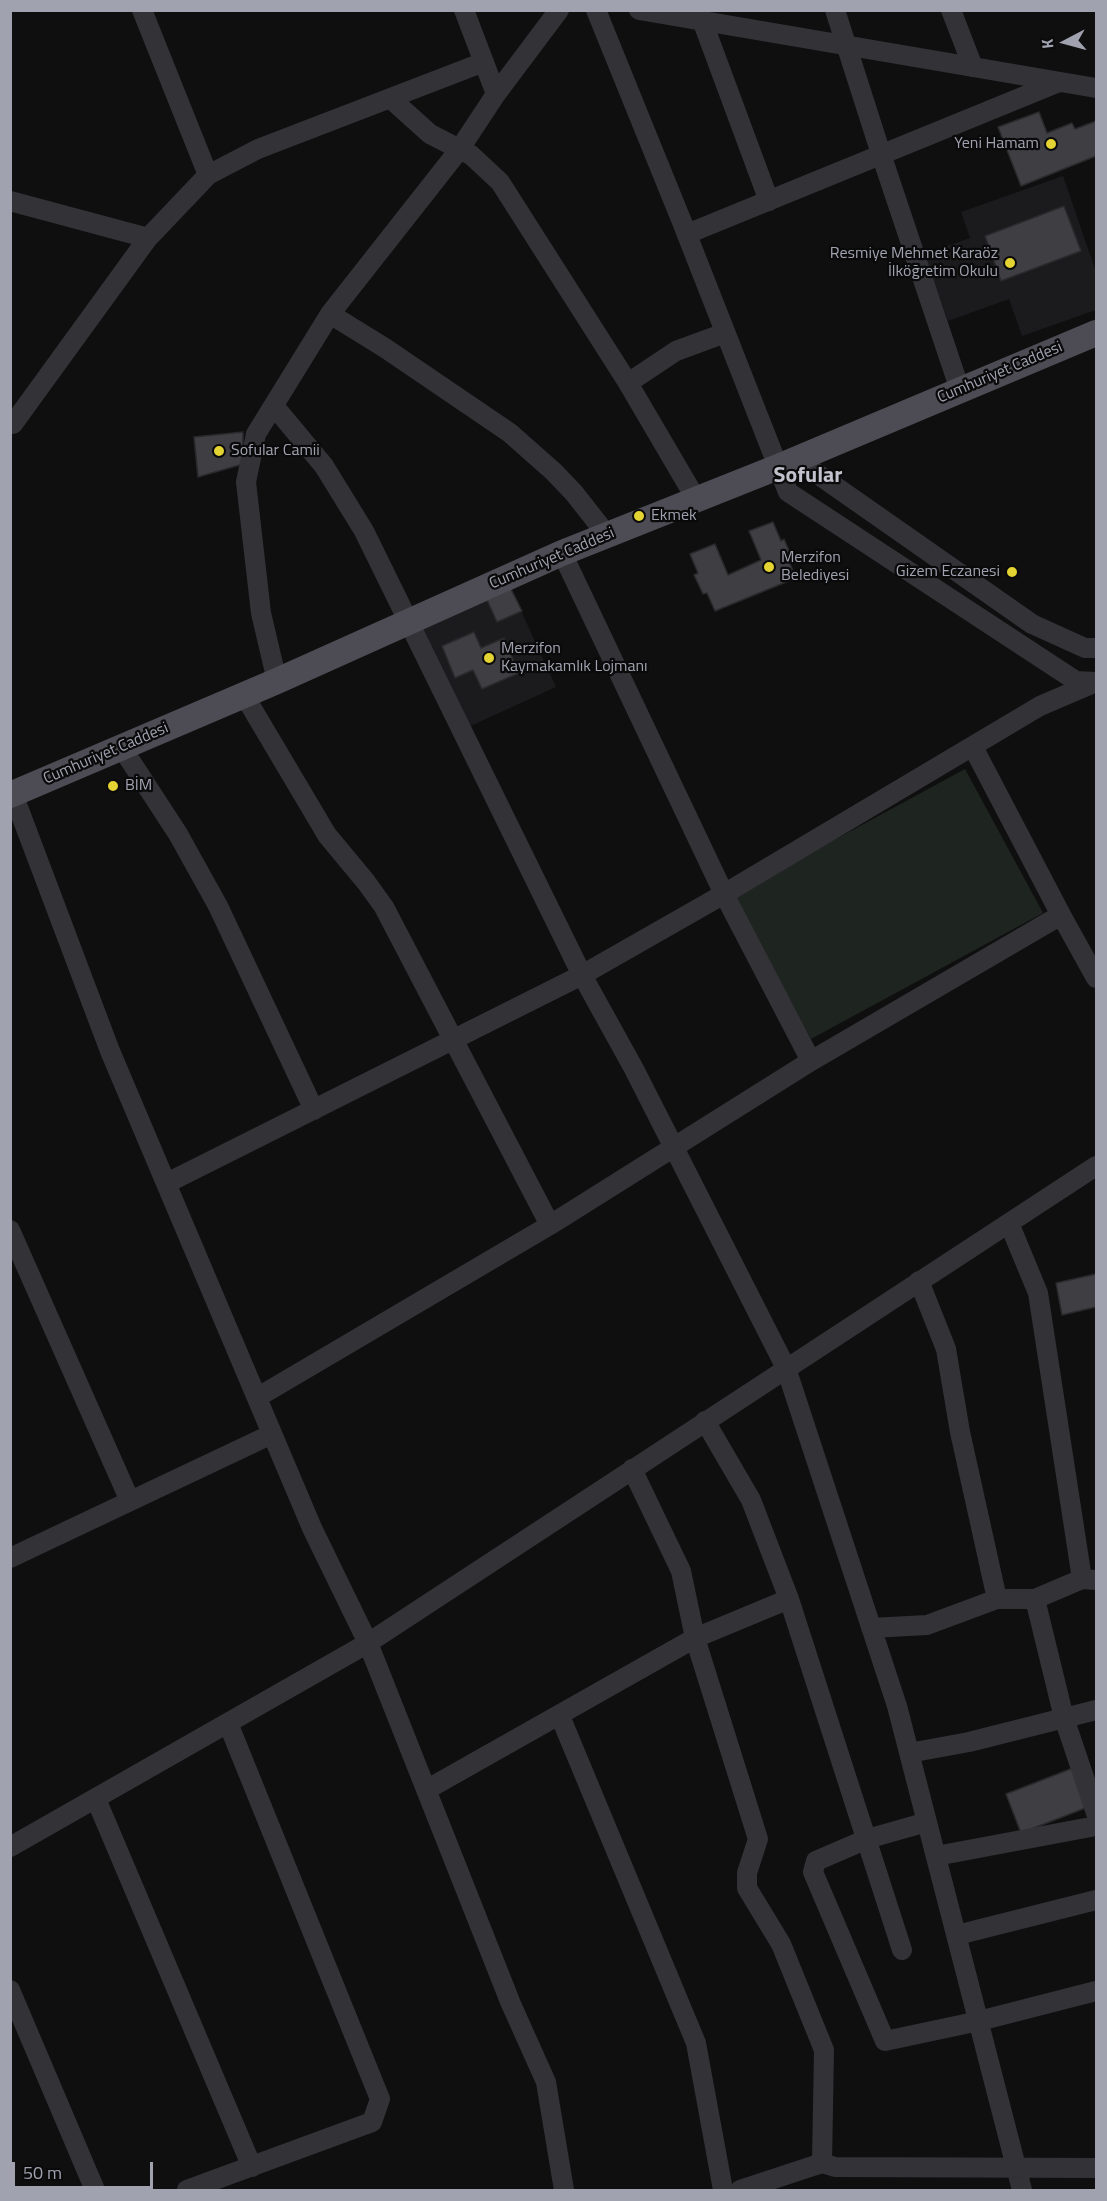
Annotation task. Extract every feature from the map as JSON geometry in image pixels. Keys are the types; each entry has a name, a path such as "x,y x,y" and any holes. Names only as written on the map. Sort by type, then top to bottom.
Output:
{"main road":[{"name":"Cumhuriyet Caddesi","path":"12,794 277,681 562,553 787,463 1096,333"}],"street":[{"path":"142,10 207,175"},
{"path":"464,10 496,94"},
{"path":"277,681 261,613 246,482 256,434 330,314 459,150 496,94 559,10"},
{"path":"596,10 725,333 787,463 788,492 1076,681 1096,682"},
{"path":"639,10 700,16 846,46 1096,88"},
{"path":"835,10 960,390"},
{"path":"951,10 973,67"},
{"path":"700,16 769,201"},
{"path":"11,426 148,238 207,175 258,149 484,62"},
{"path":"687,234 1059,82"},
{"path":"390,98 430,134 471,155 500,182 628,383 696,499"},
{"path":"10,201 148,238"},
{"path":"330,314 385,348 510,433 574,493 607,535"},
{"path":"628,383 676,351 725,333"},
{"path":"274,406 312,451 345,498 364,531 582,975 673,1146 786,1368 897,1706 1022,2190"},
{"path":"787,463 1032,624 1085,648 1096,648"},
{"path":"562,553 724,894 811,1061"},
{"path":"167,1184 582,975 724,894 1040,706 1096,682"},
{"path":"244,695 327,835 384,907 550,1225"},
{"path":"973,747 1060,915 1096,978"},
{"path":"122,748 159,803 202,876 239,948 314,1110"},
{"path":"12,794 110,1051 312,1528 368,1643 511,2004 546,2082 564,2190"},
{"path":"258,1397 550,1225 811,1061 1060,915"},
{"path":"10,1847 368,1643 1096,1166"},
{"path":"871,1628 927,1625 997,1599 1035,1599 1089,1579 1038,1293 1009,1223"},
{"path":"10,1230 130,1501"},
{"path":"919,1281 946,1349 960,1432 997,1599"},
{"path":"705,1421 751,1500 789,1599 902,1950"},
{"path":"10,1557 272,1434"},
{"path":"632,1469 681,1571 696,1638 758,1839 747,1873 747,1888 781,1944 824,2050 822,2163"},
{"path":"426,1790 696,1638 789,1599"},
{"path":"1035,1599 1065,1718 1096,1813"},
{"path":"909,1753 969,1742 1096,1710"},
{"path":"560,1716 696,2043 723,2190"},
{"path":"187,2190 372,2122 380,2099 228,1723"},
{"path":"96,1799 252,2167"},
{"path":"927,1822 867,1839 816,1861 813,1872 885,2041 979,2021 1096,1991"},
{"path":"936,1856 1096,1826"},
{"path":"957,1935 1096,1900"},
{"path":"10,1990 95,2190"},
{"path":"740,2190 822,2163 835,2167 1096,2168"}],"shaded area":[{"name":"Resmiye Mehmet Karaöz İlköğretim Okulu","path":"1063,176 1096,272 1096,310 1022,336 1009,299 948,321 924,254 970,238 961,212"},
{"name":"Merzifon Kaymakamlık Lojmanı","path":"511,589 556,687 466,728 421,630"},
{"path":"965,769 1043,913 811,1039 733,895"}],"building":[{"name":"Yeni Hamam","path":"1039,112 1047,133 1072,123 1075,129 1096,121 1096,156 1021,186 998,127"},
{"path":"1064,206 1081,251 1001,281 985,236"},
{"name":"Sofular Camii","path":"243,432 243,464 198,477 194,437"},
{"name":"Merzifon Belediyesi","path":"773,522 792,558 788,559 796,578 715,611 707,593 703,594 694,575 698,573 690,554 715,544 728,575 761,560 749,531"},
{"path":"511,589 522,611 497,622 487,600"},
{"name":"Merzifon Kaymakamlık Lojmanı","path":"474,632 481,648 504,638 519,673 482,689 473,670 455,678 442,646"},
{"path":"1096,1274 1096,1307 1062,1315 1056,1283"},
{"path":"1073,1768 1088,1807 1021,1833 1006,1794"}],"place":[{"name":"Yeni Hamam","path":"1051,144"},
{"name":"Resmiye Mehmet Karaöz İlköğretim Okulu","path":"1010,263"},
{"name":"Sofular Camii","path":"219,451"},
{"name":"Ekmek","path":"639,516"},
{"name":"Merzifon Belediyesi","path":"769,567"},
{"name":"Gizem Eczanesi","path":"1012,572"},
{"name":"Merzifon Kaymakamlık Lojmanı","path":"489,658"},
{"name":"BİM","path":"113,786"}],"district":[{"name":"Sofular","path":"808,477"}]}
